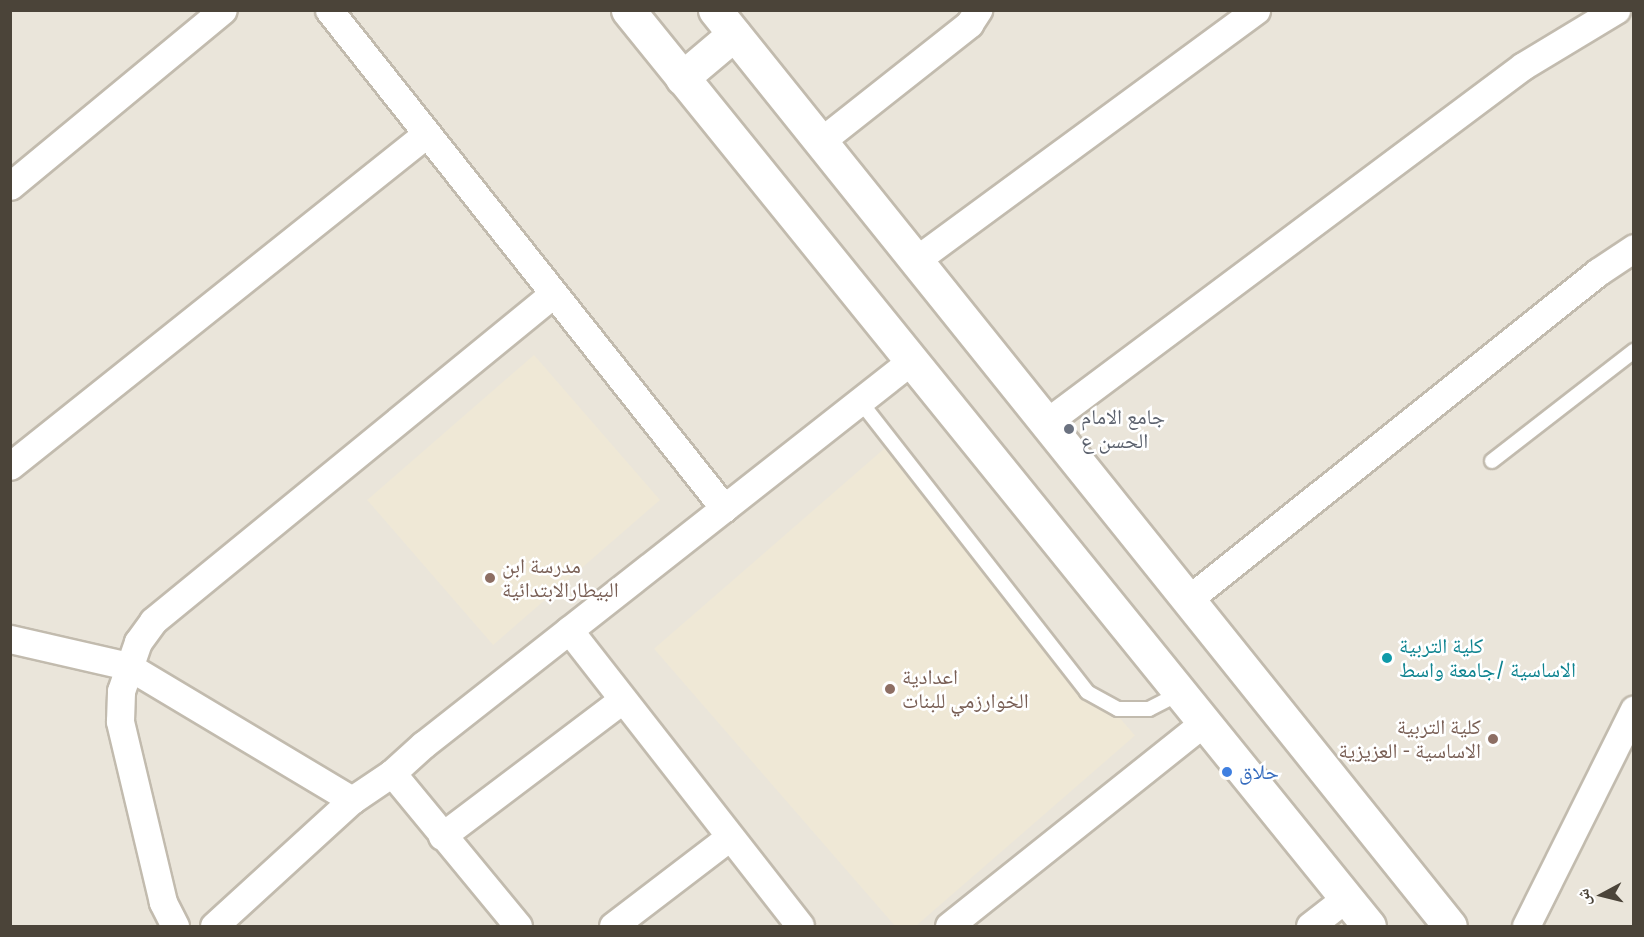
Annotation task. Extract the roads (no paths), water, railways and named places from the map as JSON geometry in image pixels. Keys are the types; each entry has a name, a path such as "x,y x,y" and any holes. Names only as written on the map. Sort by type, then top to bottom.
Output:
{"street":[{"path":"10,186 224,10"},
{"path":"329,10 425,135 724,508"},
{"path":"628,10 1369,927"},
{"path":"820,141 969,24 978,10"},
{"path":"916,260 1256,10"},
{"path":"1047,422 1523,66 1616,10"},
{"path":"682,78 724,22 1190,598 1450,927"},
{"path":"10,466 425,135"},
{"path":"1190,598 1589,279 1634,248"},
{"path":"175,927 164,902 120,721 128,666 153,621 553,294"},
{"path":"214,927 352,800 393,773 568,630 911,361"},
{"path":"568,630 728,838 800,927"},
{"path":"10,639 128,666 352,800"},
{"path":"442,836 622,700"},
{"path":"1526,927 1634,709"},
{"path":"949,927 1203,723"},
{"path":"393,773 518,927"},
{"path":"613,927 728,838"},
{"path":"1310,927 1346,898"}],"lane":[{"path":"1492,461 1634,351"},
{"path":"860,401 1087,692 1118,709 1149,709 1180,693"}],"place":[{"name":"جامع الامام الحسن ع","path":"1069,429"},
{"name":"مدرسة ابن البيطارالابتدائية","path":"490,578"},
{"name":"كلية التربية الاساسية /جامعة واسط","path":"1387,658"},
{"name":"اعدادية الخوارزمي للبنات","path":"890,689"},
{"name":"كلية التربية الاساسية - العزيزية","path":"1493,739"},
{"name":"حلاق","path":"1227,772"}]}
